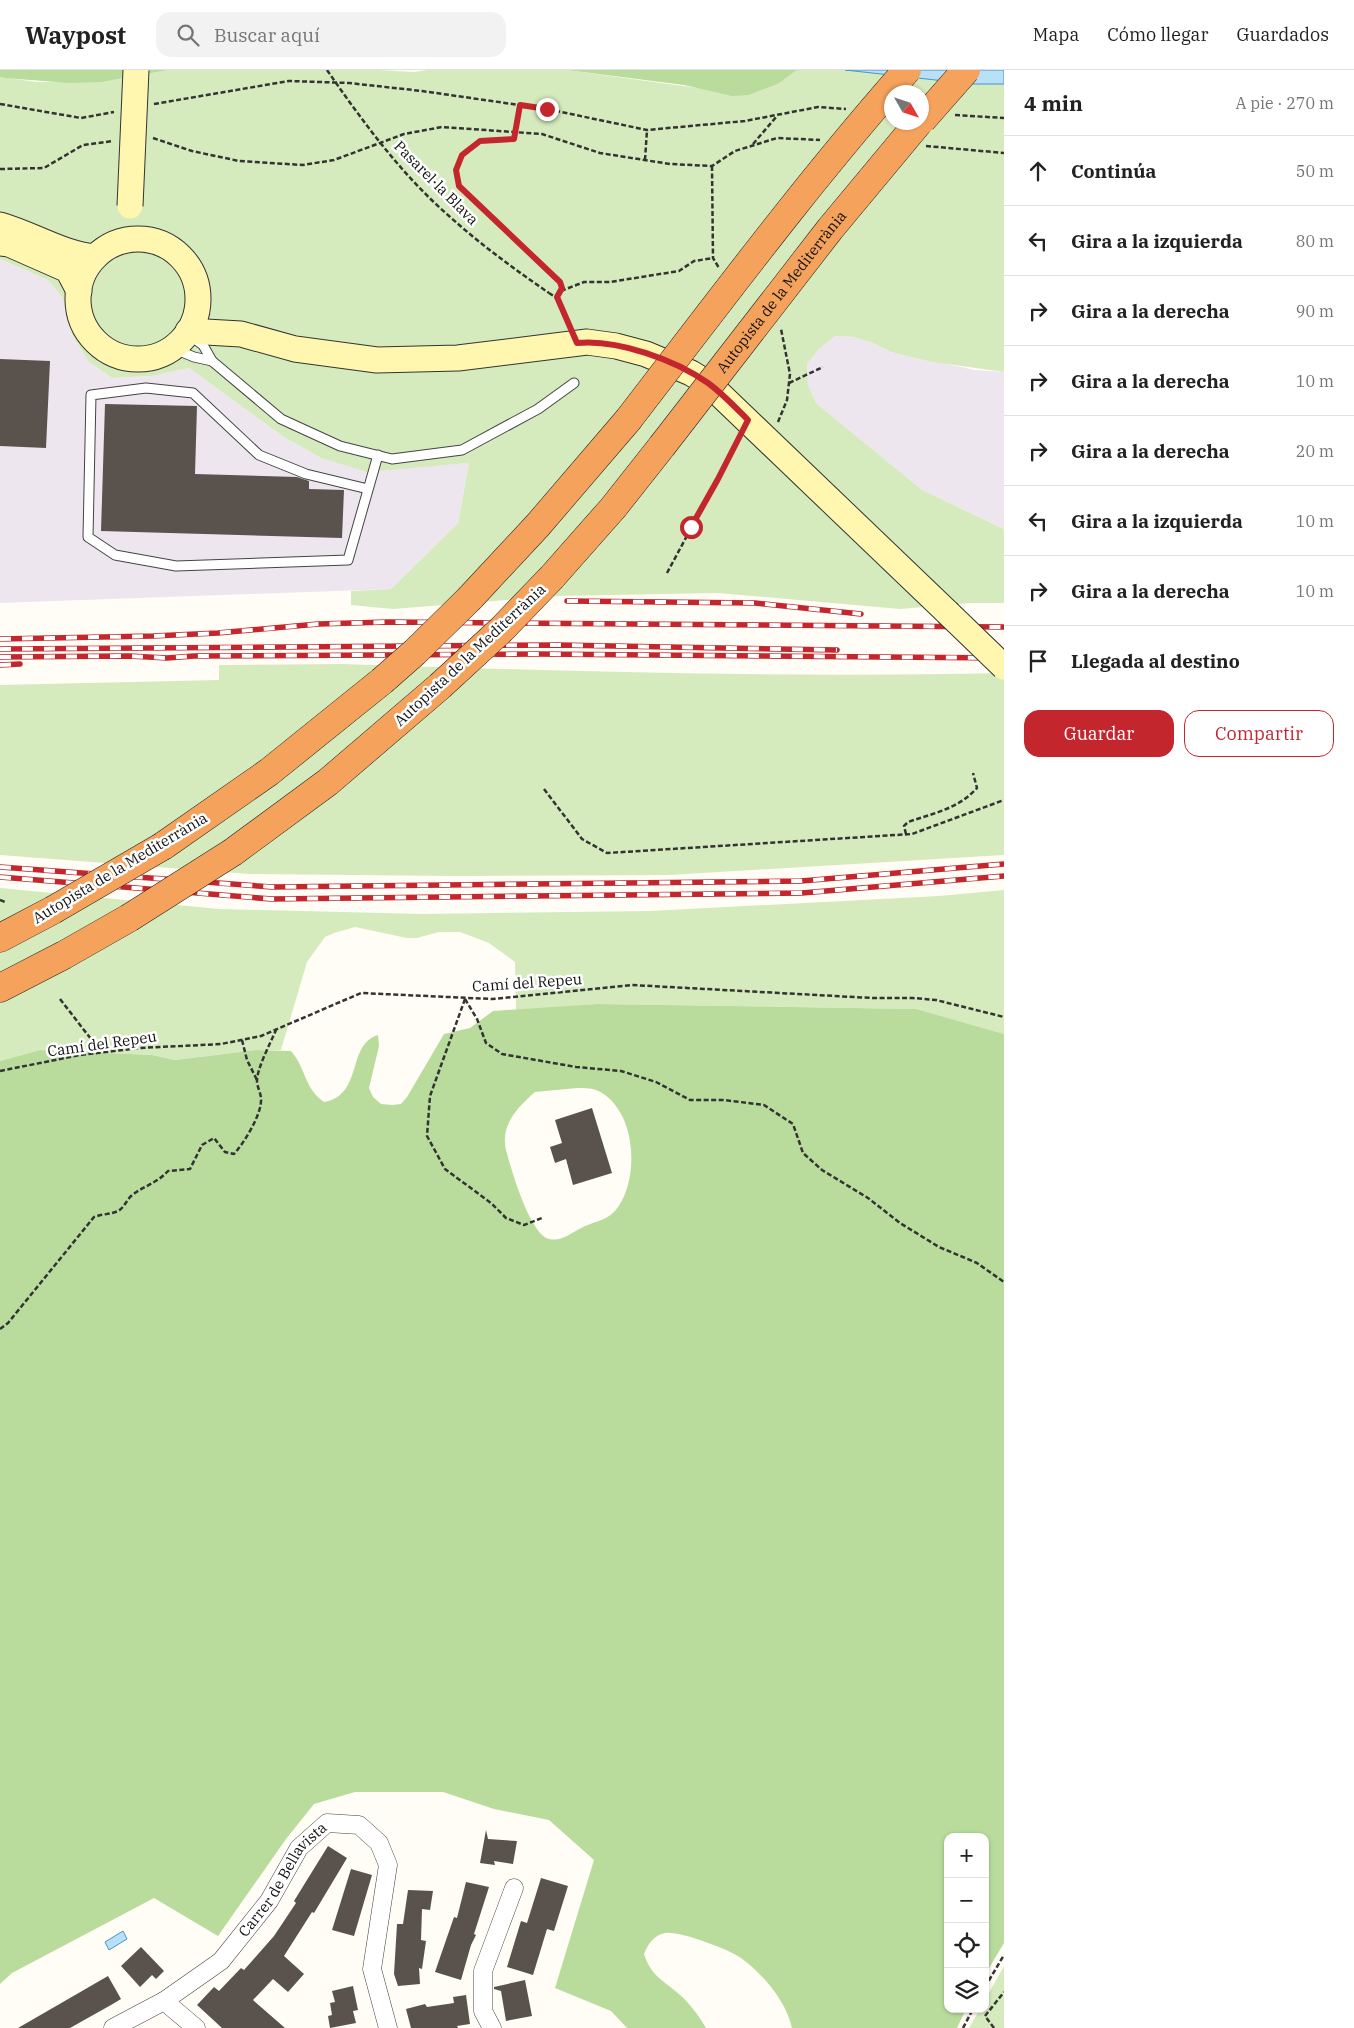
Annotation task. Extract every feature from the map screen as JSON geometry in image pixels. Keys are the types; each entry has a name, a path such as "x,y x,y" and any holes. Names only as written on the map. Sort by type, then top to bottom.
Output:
{"highway":[{"name":"Autopista de la Mediterrània","path":"0,938 53,910 163,846 269,772 415,652 470,598 538,526 628,420 790,210 860,124 908,70"},
{"name":"Autopista de la Mediterrània","path":"929,111 966,70"},
{"name":"Autopista de la Mediterrània","path":"0,988 64,955 129,918 233,852 328,782 440,686 502,629 552,577 612,508 830,229 912,130"}],"street":[{"path":"0,225 82,256 100,253 126,240 147,240 159,243 180,256 193,276 198,300 195,316 182,337 151,357 123,356 107,350 90,335 84,325 78,303 81,279 100,253 123,230 130,206 136,70"},
{"path":"130,206 147,240"},
{"path":"0,243 9,244 68,270 79,292"},
{"path":"198,300 241,334"},
{"path":"182,337 241,334 295,349 377,360 458,358 586,342 616,346 672,363 709,384 1004,667"},
{"name":"Carrer de Bellavista","path":"119,2027 164,2001 221,1961 269,1901 299,1848 327,1824 359,1825 379,1843 388,1865 372,1969 388,2028"},
{"path":"492,2028 483,2011 483,1971 514,1888"},
{"path":"164,2001 196,2028"}],"lane":[{"path":"182,337 194,357 212,361"},
{"path":"182,337 202,346 212,361 281,419 340,446 392,458 462,450 538,409 574,383"},
{"path":"368,490 306,474 259,454 193,393 146,388 91,395 88,537 115,555 176,566 348,560 368,490 378,455"}],"path":[{"name":"Pasarel·la Blava","path":"327,70 362,121 403,170 448,215 496,257 557,297"},
{"path":"148,105 289,81 348,83 422,91 547,109 647,130 690,128 818,107 855,110"},
{"path":"0,104 81,118 119,111"},
{"path":"520,105 514,139 480,141 462,155 456,170 459,186 560,282 561,291"},
{"path":"752,146 778,115"},
{"path":"949,115 1004,118"},
{"path":"150,137 192,151 239,160 303,165 334,160 404,134 442,127 542,134 600,153 670,164 712,166 713,258 694,260 679,271 610,282 584,282 561,291 557,297 577,343"},
{"path":"645,160 647,130"},
{"path":"0,169 44,168 83,145 117,140"},
{"path":"789,383 823,367"},
{"path":"667,573 748,420"},
{"path":"906,834 904,826 908,822 961,803 971,795 976,788 973,773"},
{"path":"544,789 582,839 607,852 912,834 1004,800"},
{"path":"0,900 5,902"},
{"name":"Camí del Repeu","path":"0,1071 101,1052 160,1046 214,1044 242,1039 276,1030 361,993 492,999 632,985 872,998 913,998 936,1000 1004,1017"},
{"path":"60,999 101,1052"},
{"path":"465,999 430,1096 426,1136 446,1168 506,1218 524,1225 542,1218"},
{"path":"465,999 477,1020 486,1042 502,1054 576,1067 621,1071 656,1082 690,1100 724,1100 764,1105 793,1124 803,1153 822,1170 868,1198 900,1224 939,1247 977,1264 1004,1282"},
{"path":"257,1080 264,1056 276,1030"},
{"path":"0,1329 8,1323 94,1217 115,1212 123,1207 131,1197 160,1180 168,1171 190,1169 202,1145 214,1138 225,1152 234,1154 243,1144 251,1130 262,1101 257,1080 247,1060 242,1039"},
{"path":"989,1980 1004,1955"},
{"path":"994,2028 985,2016 1004,1992"},
{"path":"963,2028 971,2013"}],"shaded area":[{"path":"0,259 48,280 62,297 72,335 89,362 112,378 152,376 189,368 284,437 321,458 367,471 469,463 458,523 391,589 0,603"},
{"path":"835,336 854,337 873,343 891,352 975,370 1004,372 1004,529 922,490 816,403 808,385 807,364 819,349"}],"green space":[{"path":"0,70 168,70 102,82 69,83 5,78 0,77"},
{"path":"168,70 379,70 414,72 428,70 567,70 749,95 778,84 797,70 845,70 972,84 1004,84 1004,372 933,362 891,352 873,343 854,337 835,336 819,349 807,364 808,385 816,403 922,490 1004,529 1004,603 971,603 900,609 718,593 559,596 393,609 351,605 351,591 391,589 458,523 469,463 367,472 321,458 284,437 189,368 152,376 112,378 89,362 72,335 62,297 48,280 0,259 0,77 37,82 102,82"},
{"path":"567,70 797,70 778,84 749,95 732,96 684,85"},
{"path":"342,664 756,674 1004,673 1004,855 669,875 453,876 249,874 0,855 0,685 219,680 219,665"},
{"path":"0,888 219,909 422,914 650,911 939,896 1004,890 1004,1034 915,1009 598,1004 516,1011 515,962 489,943 460,932 439,932 417,938 407,938 355,927 325,937 307,962 281,1050 256,1050 175,1060 152,1055 40,1050 0,1061"},
{"path":"598,1004 916,1009 1004,1034 1004,1943 989,1968 989,1833 944,1833 944,2013 964,2013 957,2028 792,2028 785,2008 779,1998 765,1980 741,1958 704,1941 665,1933 650,1943 644,1954 650,1968 687,2002 706,2028 627,2028 611,2011 555,1988 594,1860 549,1820 494,1809 443,1792 355,1792 314,1804 286,1839 218,1936 154,1898 12,1973 0,1984 0,1061 40,1050 152,1055 175,1060 256,1050 291,1051 300,1064 313,1091 324,1102 336,1098 345,1090 362,1049 368,1040 378,1035 379,1046 369,1088 373,1097 381,1104 392,1105 401,1104 407,1097 444,1034 470,1028 493,1011","holes":["589,1088 610,1099 620,1112 627,1128 631,1146 629,1182 623,1198 611,1214 562,1238 549,1239 542,1235 535,1226 522,1200 506,1150 506,1132 517,1110 535,1092"]},
{"path":"1004,1966 1004,2028 969,2028 978,2013 989,2013 989,1993"}],"water":[{"path":"845,70 1004,70 1004,84 972,84"},
{"path":"123,1931 127,1939 109,1950 105,1942"}],"building":[{"path":"0,359 50,361 46,448 0,446"},
{"path":"105,404 197,406 195,474 297,477 309,481 309,489 344,490 342,538 101,531"},
{"path":"592,1108 612,1173 573,1185 566,1159 555,1163 550,1147 562,1143 555,1120"},
{"path":"486,1830 488,1839 517,1841 513,1864 494,1861 495,1865 480,1863"},
{"path":"328,1846 347,1858 314,1913 312,1912 284,1956 304,1974 288,1992 273,1979 253,2000 285,2028 222,2028 197,2005 214,1987 219,1991 241,1968 244,1970 274,1936 296,1903 294,1901"},
{"path":"351,1869 372,1875 354,1936 332,1930"},
{"path":"541,1878 568,1886 554,1931 547,1929 533,1975 507,1967 521,1921 527,1923"},
{"path":"466,1882 489,1887 461,1980 435,1972 454,1917 457,1918"},
{"path":"408,1890 433,1891 430,1910 422,1909 421,1940 426,1941 422,1969 419,1968 420,1984 398,1986 394,1974 397,1924 403,1924"},
{"path":"141,1947 164,1971 156,1979 152,1975 140,1987 121,1966"},
{"path":"108,1976 121,1999 111,2005 70,2028 18,2028"},
{"path":"525,1980 532,2016 506,2021 501,1991 494,1989 494,1987"},
{"path":"353,1986 358,2010 353,2011 356,2023 330,2028 328,2016 332,2015 330,2003 335,2002 332,1991"},
{"path":"466,1995 470,2024 457,2026 458,2028 411,2028 406,2009 425,2004 427,2007 454,2003 453,1997"}],"railway":[{"path":"567,601 755,603 861,614"},
{"path":"0,639 153,636 218,633 318,624 388,622 1004,627"},
{"path":"0,649 558,645 837,650"},
{"path":"0,657 129,656 167,658 194,656 536,654 1004,658"},
{"path":"0,665 20,664"},
{"path":"0,867 272,887 801,881 1004,864"},
{"path":"0,877 271,899 802,893 1004,876"}],"route":[{"path":"547,109 520,105 514,139 480,141 462,155 456,170 459,186 560,282 562,288 557,297 577,343 586,342 616,346 672,363 709,384 748,420 691,527"}]}
